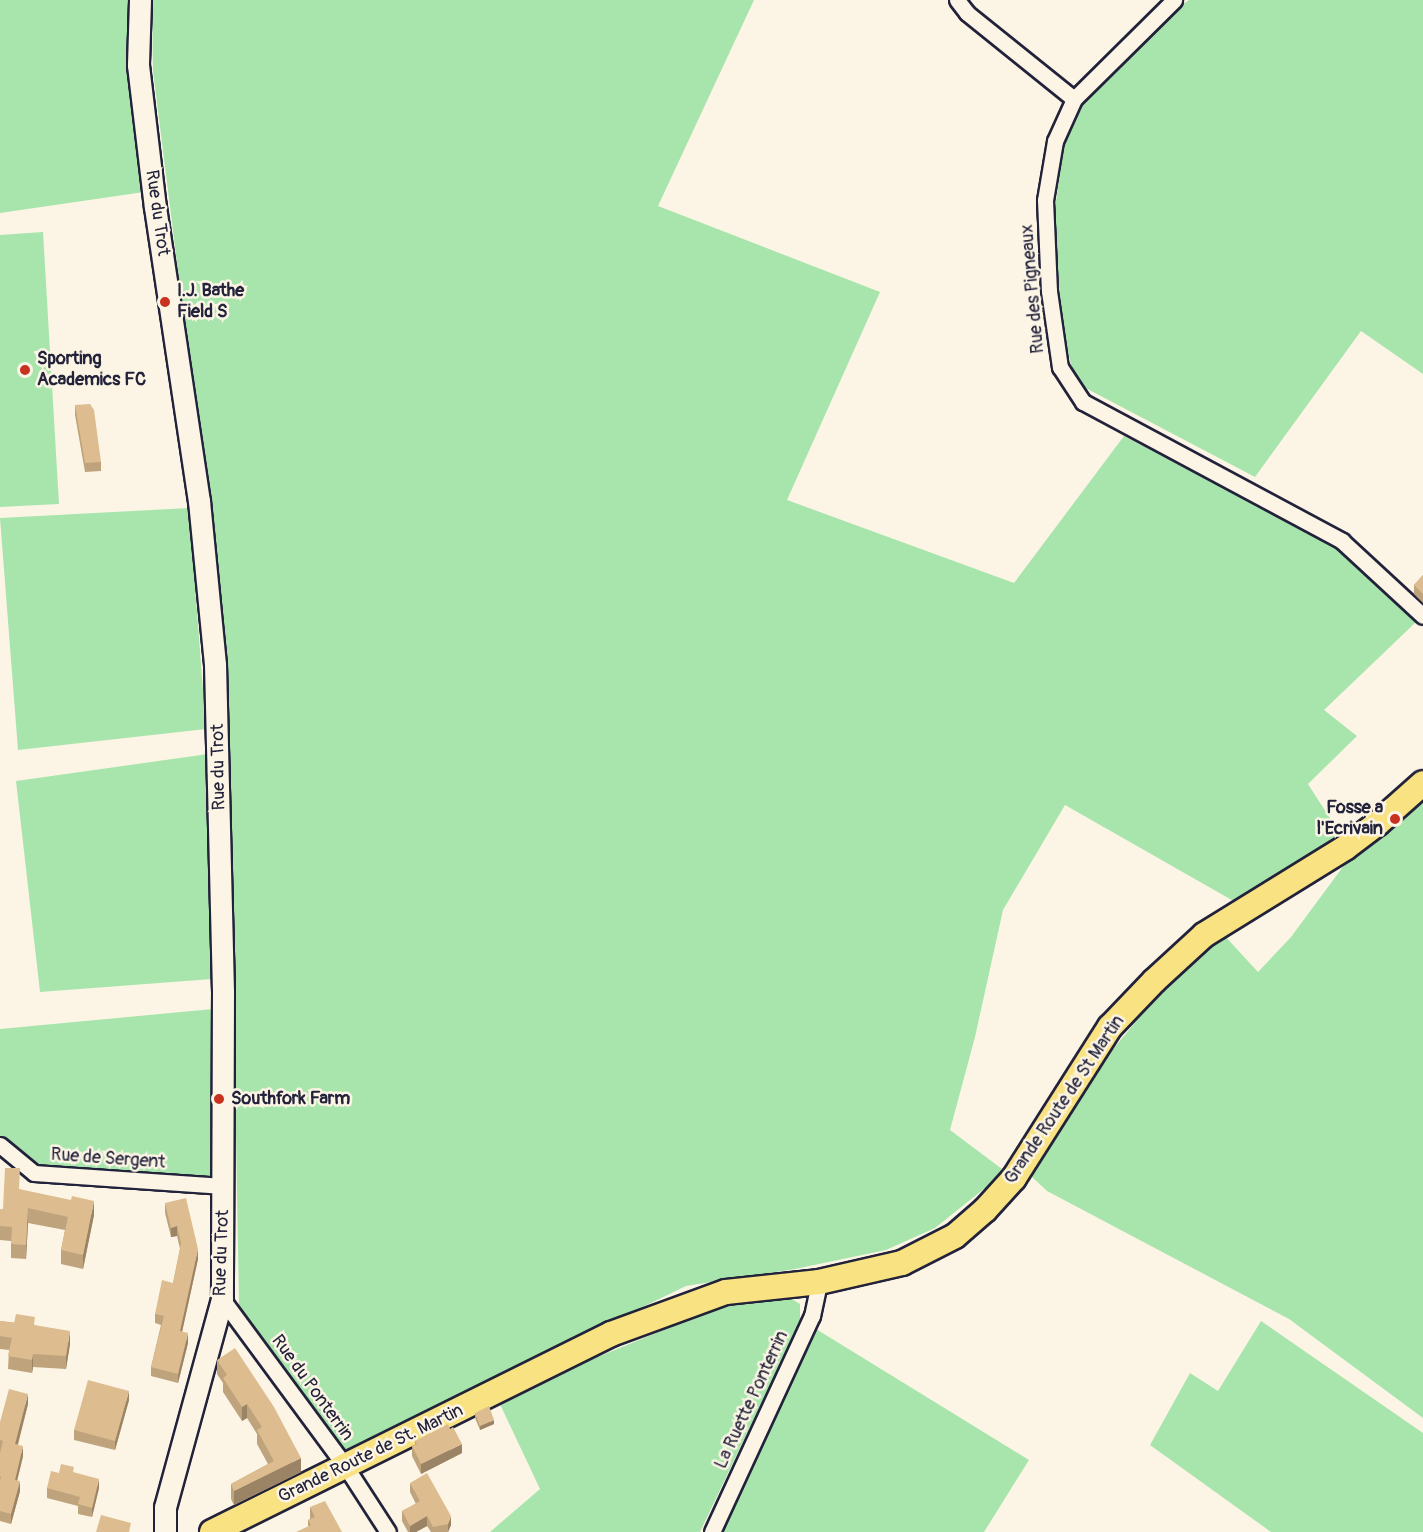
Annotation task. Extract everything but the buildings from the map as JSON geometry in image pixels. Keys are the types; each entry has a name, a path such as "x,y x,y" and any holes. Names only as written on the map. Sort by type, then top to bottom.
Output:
{"main road":[{"name":"Rue du Trot","path":"140,0 138,65 156,207 199,501 215,664 223,992 222,1299 165,1507 165,1532"},
{"name":"Grande Route de St Martin","path":"529,1375 611,1334 726,1292 819,1281 902,1263 955,1236 985,1210 1014,1178 1110,1027 1154,981 1204,935 1345,848 1423,783"},
{"name":"Grande Route de St. Martin","path":"212,1532 529,1375"}],"street":[{"path":"957,0 967,12 1074,99 1174,0"},
{"name":"Rue des Pigneaux","path":"1074,99 1055,141 1045,200 1048,291 1060,368 1083,402 1342,541 1423,616"},
{"name":"Rue de Sergent","path":"0,1145 34,1173 224,1186"},
{"name":"La Ruette Ponterrin","path":"712,1532 812,1316 819,1281"},
{"name":"Rue du Ponterrin","path":"222,1299 346,1467 388,1532"}],"green space":[{"path":"0,0 131,0 144,192 0,213"},
{"path":"152,0 754,0 658,206 880,292 787,500 1014,583 1124,436 1331,544 1416,622 1324,710 1357,736 1308,784 1340,834 1237,903 1065,805 1003,910 975,1037 950,1130 1002,1169 985,1188 935,1228 886,1250 795,1269 686,1286 342,1452 239,1307 228,671 153,71"},
{"path":"1189,0 1423,0 1423,374 1361,331 1255,477 1076,383 1064,337 1053,223 1064,145 1081,107 1178,8"},
{"name":"Sporting Academics FC","path":"43,232 59,504 0,507 0,235"},
{"path":"189,508 206,729 18,750 0,518"},
{"path":"208,754 212,979 40,992 16,781"},
{"path":"1423,798 1423,1418 1289,1319 1047,1191 1031,1176 1094,1072 1168,983 1223,934 1258,972 1291,937 1345,864"},
{"path":"213,1009 212,1177 197,1179 38,1170 15,1144 0,1138 0,1029"},
{"path":"787,1296 800,1304 800,1322 700,1532 490,1532 540,1489 497,1398 730,1303"},
{"path":"1261,1321 1423,1433 1423,1532 1271,1532 1150,1445 1190,1373 1218,1391"},
{"path":"816,1329 1029,1460 984,1532 721,1532"}],"place":[{"name":"I.J. Bathe Field S","path":"165,302"},
{"name":"Sporting Academics FC","path":"25,370"},
{"name":"Fosse a l'Ecrivain","path":"1395,819"},
{"name":"Southfork Farm","path":"219,1099"}]}
